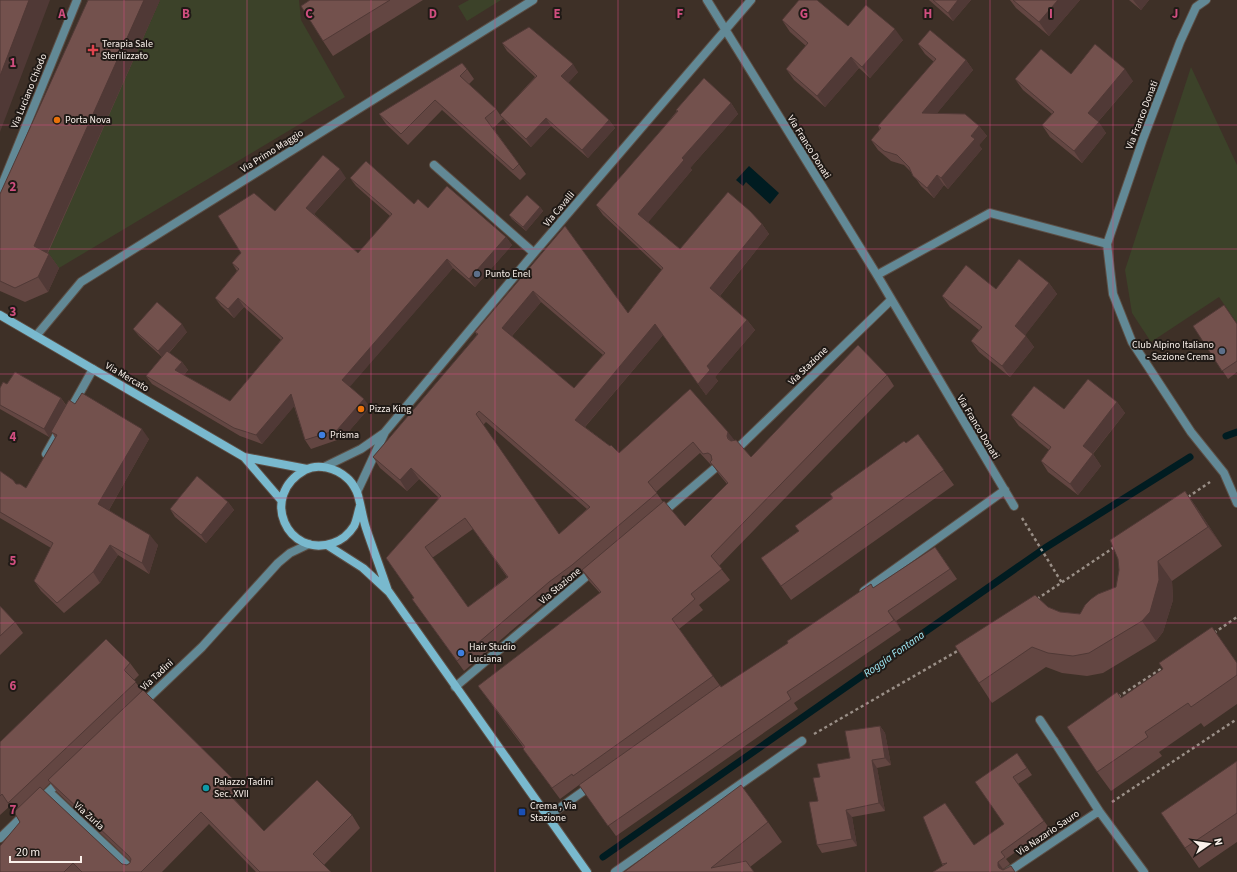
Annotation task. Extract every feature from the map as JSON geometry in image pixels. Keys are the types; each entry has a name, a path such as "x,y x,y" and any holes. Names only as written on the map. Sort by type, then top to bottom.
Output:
{"street":[{"name":"Via Luciano Chiodo","path":"0,190 77,0"},
{"name":"Via Primo Maggio","path":"36,336 81,282 533,0"},
{"name":"Via Franco Donati","path":"707,0 724,30 877,275 1014,506"},
{"name":"Via Cavalli","path":"357,492 385,432 534,253 751,0"},
{"name":"Via Franco Donati","path":"1206,0 1196,7 1180,42 1142,139 1107,244 1113,294 1132,342 1191,432 1224,473"},
{"path":"434,165 534,253"},
{"path":"877,275 990,213 1107,244"},
{"name":"Via Stazione","path":"740,446 891,300"},
{"name":"Via Mercato","path":"0,315 244,457 281,500"},
{"path":"41,463 93,369"},
{"name":"Via Cavalli","path":"324,467 361,449 385,432"},
{"name":"Via Mercato","path":"244,457 307,469"},
{"path":"360,506 355,525 346,536 327,545 309,544 297,538 287,528 282,516 281,500 285,487 295,476 307,469 324,467 337,470 348,479 357,492 366,528 389,592"},
{"path":"654,520 714,469"},
{"path":"1224,473 1237,503"},
{"path":"856,596 1005,490"},
{"name":"Via Tadini","path":"134,711 202,648 278,563 290,553 309,544"},
{"path":"327,545 363,568 389,592 587,872"},
{"name":"Via Stazione","path":"456,687 600,565"},
{"path":"1040,720 1099,811 1144,872"},
{"path":"615,872 802,741"},
{"path":"0,838 66,775"},
{"path":"547,817 599,780"},
{"name":"Via Zurla","path":"49,792 134,872"},
{"name":"Via Nazario Sauro","path":"1008,872 1099,811"}],"path":[{"path":"1185,499 1224,473"},
{"path":"1014,506 1062,583"},
{"path":"1036,600 1120,543"},
{"path":"1211,635 1237,617"},
{"path":"802,741 966,646"},
{"path":"1112,701 1165,666"},
{"path":"1099,811 1237,719"}],"green space":[{"path":"160,0 299,0 301,20 345,97 59,268 44,260"},
{"path":"469,0 501,0 467,21 458,6"},
{"path":"1191,67 1237,165 1237,323 1219,297 1151,342 1132,313 1125,270"}],"water":[{"path":"749,166 779,193 770,204 746,182 743,186 736,180"}],"building":[{"path":"0,0 29,0 0,76"},
{"path":"88,0 144,0 34,246 49,254 38,277 15,288 0,281 0,194"},
{"path":"310,0 390,0 323,41 301,6"},
{"path":"799,0 817,0 848,26 866,5 895,29 862,67 851,57 817,96 786,69 808,43 782,20"},
{"path":"933,0 958,0 948,13"},
{"path":"1013,0 1058,0 1039,22"},
{"path":"529,27 573,64 561,76 609,120 582,150 546,118 526,139 500,115 537,76 502,43"},
{"path":"930,30 966,60 922,113 965,114 979,126 971,136 975,139 941,178 937,175 927,188 913,176 909,167 897,155 884,151 871,140 881,128 878,126 936,59 918,44"},
{"path":"1095,44 1125,69 1088,113 1099,122 1074,151 1042,125 1054,112 1015,79 1041,49 1071,74"},
{"path":"462,63 467,69 460,76 496,109 485,118 519,164 513,170 435,100 401,134 379,114"},
{"path":"704,78 731,103 682,158 684,160 638,214 680,249 728,192 750,211 762,224 710,288 747,320 707,366 710,370 698,384 655,324 575,420 610,446 611,445 619,453 690,389 728,432 728,439 731,441 736,440 751,457 858,345 887,375 711,556 722,569 691,594 695,599 672,619 713,676 573,776 572,774 552,788 523,749 525,747 478,686 601,592 582,570 664,501 685,526 728,483 710,462 712,460 711,455 708,453 703,454 693,442 648,482 657,493 572,565 549,582 457,661 412,599 414,598 386,558 441,496 411,468 400,480 373,457 478,334 475,332 565,226 628,313 663,268 596,205 678,111 676,110","holes":["533,291 605,353 574,388 502,328","479,411 590,507 559,534 476,414","465,518 508,577 468,607 425,547"]},
{"path":"323,155 340,169 306,208 358,253 392,214 350,178 366,161 414,204 418,199 428,208 447,186 506,237 469,279 447,259 342,380 364,399 337,430 305,440 291,394 256,435 234,428 146,376 167,351 182,362 175,370 230,401 283,338 238,298 228,309 215,298 239,269 232,263 241,253 218,216 254,193 275,211"},
{"path":"527,195 540,207 523,227 509,215"},
{"path":"1019,259 1049,283 1015,326 1026,336 1002,366 971,341 982,327 942,296 966,265 996,289"},
{"path":"157,302 182,324 158,351 133,329"},
{"path":"1224,305 1237,324 1237,361 1222,371 1193,326"},
{"path":"15,372 61,398 44,429 0,405 0,388 3,382 7,384"},
{"path":"1088,379 1117,402 1083,446 1093,454 1070,484 1041,461 1051,447 1011,415 1034,386 1064,409"},
{"path":"82,393 142,429 98,504 150,535 142,563 110,545 93,572 57,603 34,581 53,543 0,512 0,471 13,480 16,484 20,484 26,488 57,435 51,432 69,400 75,404"},
{"path":"918,434 944,470 781,586 761,558 799,531 795,526 833,498 830,494 904,441 906,443"},
{"path":"197,476 228,502 201,535 170,509"},
{"path":"1185,491 1208,527 1158,561 1159,580 1150,612 1142,621 1089,653 1073,656 1048,653 1032,647 979,683 955,646 1035,595 1048,607 1060,612 1080,614 1085,605 1091,599 1098,594 1116,587 1119,570 1118,559 1110,540"},
{"path":"935,547 950,569 888,611 894,620 787,692 791,699 608,826 579,785 720,685 721,687 788,643 787,641 871,584 873,588"},
{"path":"0,606 15,622 0,636"},
{"path":"1212,627 1237,663 1237,675 1191,707 1188,703 1145,732 1148,737 1097,772 1067,727 1117,692 1121,698 1163,669 1159,663"},
{"path":"106,639 130,663 124,670 136,682 8,803 2,794 0,796 0,742"},
{"path":"143,690 233,779 224,789 264,831 317,780 352,815 313,854 331,872 260,872 201,812 141,872 82,872 73,863 64,872 0,872 0,846 20,822 14,812 40,787 122,864 127,865 130,863 131,859 129,856 48,780"},
{"path":"880,726 885,758 872,760 879,803 846,810 852,839 817,845 809,802 818,801 813,778 820,777 817,764 850,758 845,731"},
{"path":"1017,753 1027,768 1013,777 1044,821 1001,852 1005,857 998,862 999,868 1003,870 1011,866 1015,872 933,872 947,863 942,864 923,817 945,803 974,845 1004,824 975,782"},
{"path":"1237,761 1237,813 1185,848 1161,813"},
{"path":"741,785 768,822 711,868 746,861 754,872 624,872"}],"waterway":[{"name":"Roggia Fontana","path":"1226,436 1237,432"},
{"name":"Roggia Fontana","path":"603,857 1045,548 1190,457"}],"place":[{"name":"Terapia Sale Sterilizzato","path":"93,50"},
{"name":"Porta Nova","path":"57,120"},
{"name":"Punto Enel","path":"477,274"},
{"name":"Club Alpino Italiano - Sezione Crema","path":"1222,351"},
{"name":"Pizza King","path":"361,409"},
{"name":"Prisma","path":"322,435"},
{"name":"Hair Studio Luciana","path":"461,653"},
{"name":"Palazzo Tadini Sec. XVII","path":"206,788"},
{"name":"Crema , Via Stazione","path":"522,812"}]}
